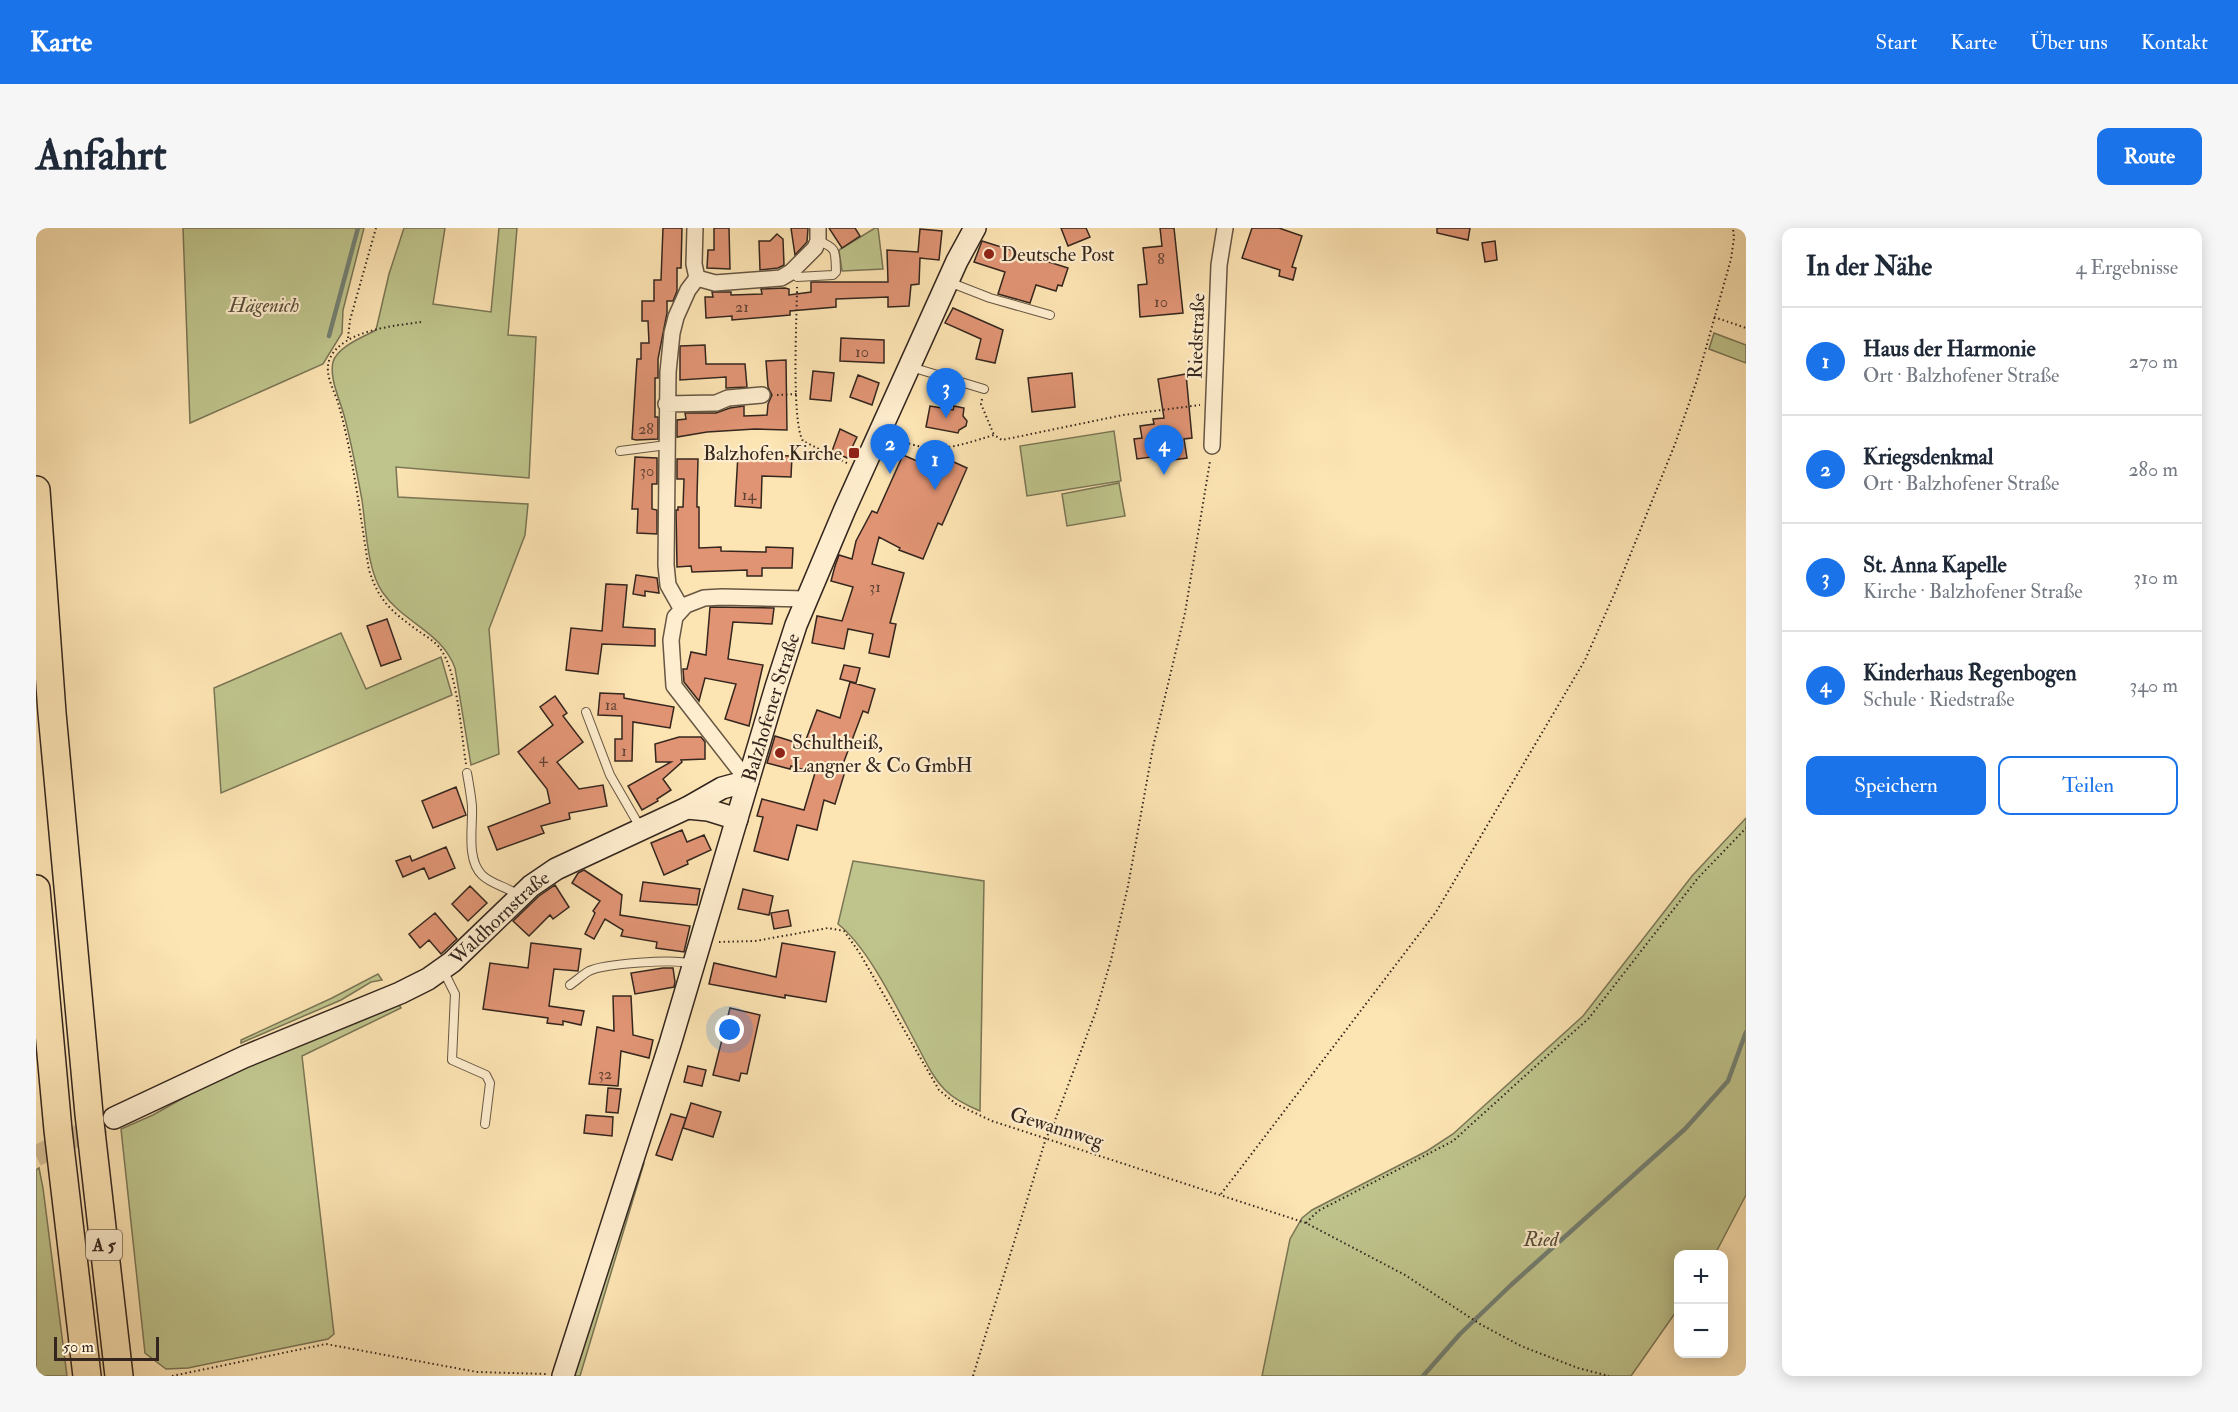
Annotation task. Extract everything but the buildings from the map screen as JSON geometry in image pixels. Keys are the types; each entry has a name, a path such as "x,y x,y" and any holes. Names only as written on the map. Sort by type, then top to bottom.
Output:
{"highway":[{"name":"A 5","path":"36,490 52,713 89,1114 119,1376"},
{"name":"A 5","path":"36,889 58,1130 87,1376"}],"street":[{"path":"681,608 668,585 666,404 672,333 682,302 697,278 694,264 695,228"},
{"name":"Balzhofener Straße","path":"563,1376 701,941 788,650 807,599 880,432 967,240 975,228"},
{"name":"Riedstraße","path":"1212,446 1219,265 1225,228"},
{"path":"697,278 715,283 776,278 794,274 810,255 818,234"},
{"path":"666,404 716,402 728,398 762,395"},
{"path":"748,781 674,686 671,640 675,617 681,608 704,598 807,599"},
{"name":"Waldhornstraße","path":"114,1118 244,1057 400,993 442,969 519,896 556,869 687,808 722,788 748,781"},
{"path":"687,808 708,810 737,819"}],"lane":[{"path":"794,274 833,275 836,272 835,250 818,234"},
{"path":"948,281 990,298 1050,315"},
{"path":"910,367 984,389"},
{"path":"620,451 667,445"},
{"path":"586,712 610,775 641,829"},
{"path":"467,773 472,803 473,859 476,868 486,879 513,890 519,896"},
{"path":"570,985 590,970 653,961 683,961 693,965"},
{"path":"442,969 455,994 452,1060 486,1075 490,1083 485,1124"}],"path":[{"path":"348,340 350,320 376,228"},
{"path":"1221,1194 1436,912 1585,660 1675,444 1697,381 1731,259 1733,228"},
{"path":"794,274 800,435 803,441 863,471"},
{"path":"1714,317 1746,328"},
{"path":"421,322 386,327 348,340 331,356 327,366 328,378 336,394 346,433 369,570 381,599 397,616 437,645 444,655 449,666 459,713 467,773"},
{"path":"984,389 981,404 994,435 1002,440 1123,415 1215,403"},
{"path":"762,395 797,394"},
{"path":"880,432 912,446 949,449 994,435"},
{"path":"973,1376 1046,1138 1054,1123 1096,1011 1111,960 1128,886 1153,747 1185,613 1212,446"},
{"path":"1306,1223 1318,1211 1453,1141 1589,1018 1698,878 1746,828"},
{"name":"Gewannweg","path":"701,941 755,941 828,928 844,931 859,952 939,1090 971,1113 1306,1223 1405,1275 1480,1324 1521,1346 1578,1368 1609,1376"},
{"path":"172,1376 326,1344 477,1372 541,1373 552,1376"}],"green space":[{"name":"Hägenich","path":"183,228 364,228 343,310 342,333 323,364 190,423"},
{"path":"404,228 445,228 433,304 491,312 499,228 517,228 508,335 536,337 529,478 396,467 398,497 528,504 525,535 489,629 499,754 471,765 455,668 449,656 432,636 392,603 383,593 374,573 370,561 354,460 332,369 335,357 340,352 351,343 376,330 389,274"},
{"path":"878,228 883,269 842,271 839,250"},
{"path":"1714,333 1746,345 1746,363 1709,349"},
{"path":"1114,431 1121,481 1027,496 1020,446"},
{"path":"1119,483 1125,516 1067,526 1062,494"},
{"path":"341,633 366,689 441,657 452,695 221,793 214,688"},
{"name":"Ried","path":"1746,818 1746,1195 1717,1250 1674,1250 1674,1315 1631,1376 1262,1376 1290,1239 1302,1218 1312,1210 1427,1151 1453,1134 1583,1016 1692,876"},
{"path":"853,861 984,881 980,1111 953,1096 937,1080 872,964 850,935 838,924"},
{"path":"378,974 382,980 371,982 341,1000 241,1043 241,1040"},
{"path":"398,1003 401,1008 302,1056 334,1334 328,1339 188,1368 166,1369 145,1353 121,1129 153,1115 210,1083"},
{"path":"639,1162 644,1163 580,1376 571,1376"},
{"path":"39,1168 67,1376 36,1376 36,1170"}],"waterway":[{"path":"329,336 358,228"},
{"path":"1423,1376 1460,1334 1511,1285 1685,1129 1728,1081 1746,1032"}],"tunnel":[{"path":"36,1156 103,1123"}],"place":[{"name":"Deutsche Post","path":"989,254"},
{"name":"St. Anna Kapelle","path":"946,418"},
{"name":"Balzhofen Kirche","path":"854,453"},
{"name":"Kriegsdenkmal","path":"890,474"},
{"name":"Kinderhaus Regenbogen","path":"1164,475"},
{"name":"Haus der Harmonie","path":"935,490"},
{"name":"Schultheiß, Langner & Co GmbH","path":"780,753"}]}
